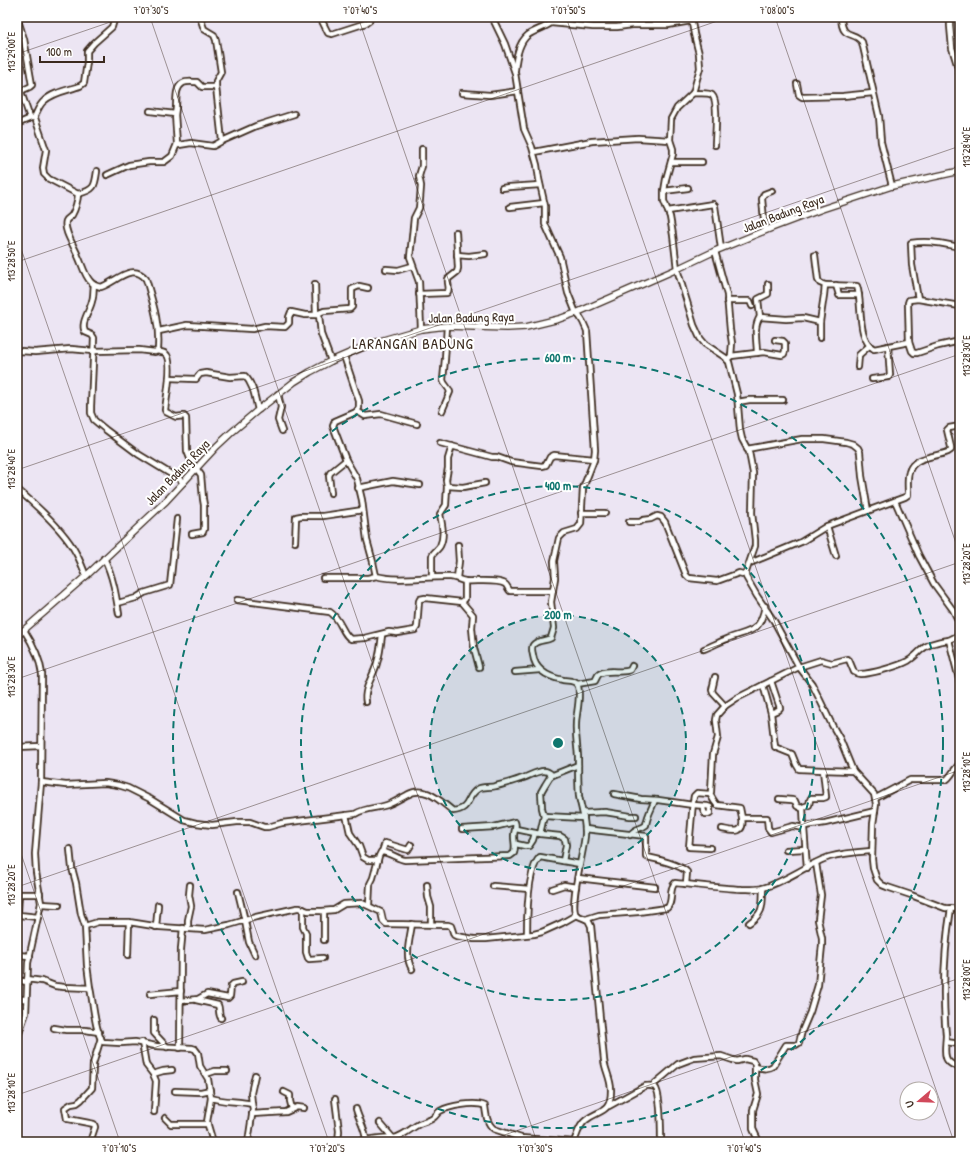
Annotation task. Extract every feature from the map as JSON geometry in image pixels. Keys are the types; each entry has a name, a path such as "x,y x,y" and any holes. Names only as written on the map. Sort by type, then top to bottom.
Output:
{"main road":[{"name":"Jalan Badung Raya","path":"17,636 86,576 166,501 218,446 258,410 299,379 331,361 373,343 421,329 446,326 507,328 526,327 559,319 576,313 721,248 765,230 892,186 960,171"}],"street":[{"path":"17,17 24,39 32,85 21,92 46,150 43,168 44,174 49,179 78,194 89,191 95,186 97,171"},
{"path":"17,124 32,118 46,98 80,86 84,83 87,52 94,43 112,27 114,20 117,17"},
{"path":"199,17 204,29 214,35 216,40 221,72 216,81 216,87 222,141"},
{"path":"320,17 328,33 332,34 366,23 369,21 370,17"},
{"path":"492,17 505,44 515,73 524,129 534,152 537,165 544,203 545,224 560,257 566,287 576,313 583,322 587,336 594,459 583,488 581,524 577,529 564,533 559,538 554,561 555,578 551,602 553,633 551,638 548,640 533,644 532,649 534,661 540,670 549,676 573,681 577,684 595,681 598,675 603,673 616,671 627,672 632,666"},
{"path":"551,17 551,23"},
{"path":"840,17 842,28 862,42 880,119 881,142 892,186"},
{"path":"950,17 952,48 960,74"},
{"path":"515,73 518,55 524,40 529,35 551,23 593,27 617,27 632,25 668,25 691,19 700,62 698,75 693,93 676,108 671,119 670,140 673,149 664,191 664,200 673,235 677,269 685,299 699,336 705,344 729,358 764,352 784,354 785,343 783,341 775,340"},
{"path":"107,175 129,165 149,162 164,162 172,156 177,144 175,114 176,92 185,82 197,82 202,87 216,87"},
{"path":"797,84 799,94 802,97 843,96 873,92"},
{"path":"462,93 490,94 518,91"},
{"path":"693,93 712,95 716,104 715,145"},
{"path":"150,111 175,114"},
{"path":"177,144 191,143 213,146 256,126 294,114"},
{"path":"534,152 592,141 638,138 670,140"},
{"path":"421,329 418,278 412,266 410,250 414,218 419,208 420,200 421,186 419,176 422,166 422,149"},
{"path":"671,162 702,162"},
{"path":"502,188 540,185"},
{"path":"664,191 688,188"},
{"path":"765,230 762,198 764,194 772,191"},
{"path":"78,194 73,214 67,219 66,224 70,240 78,254 85,272 94,285 101,287 129,273 134,272 143,275 146,279 155,309 159,331 157,351"},
{"path":"510,207 544,203"},
{"path":"668,211 713,204 715,206 721,248"},
{"path":"419,294 444,293 448,291 448,279 457,272 458,268 456,232"},
{"path":"918,300 912,265 911,243 939,242 960,247"},
{"path":"715,251 727,292 732,343 729,362 738,402 740,430 752,467 752,513 755,546 746,575 757,596 774,621 799,667 812,684 838,735 853,770 876,798 873,820 872,863 877,880 882,885 939,906 960,909"},
{"path":"457,256 485,254"},
{"path":"815,255 818,280 820,282 825,285 832,284 858,287 862,326 869,346 877,349 909,342"},
{"path":"386,269 402,270 412,266"},
{"path":"315,284 317,315 331,361"},
{"path":"757,353 756,331 760,317 758,299 768,294 768,284"},
{"path":"94,285 93,300 84,328 85,332 94,336 91,406 91,413 94,420 138,454 184,482"},
{"path":"820,338 820,322 825,285"},
{"path":"836,285 839,295 859,295"},
{"path":"159,331 187,325 252,329 265,326 285,327 289,323 291,312 304,315 317,315 324,311 350,309 352,307 352,289 359,286 368,288"},
{"path":"960,306 918,300 909,300 908,303 909,342 914,353 960,341"},
{"path":"727,301 750,301 752,306"},
{"path":"760,317 786,319 803,318 820,322"},
{"path":"442,411 450,392 443,380 446,326"},
{"path":"858,367 859,355 869,346"},
{"path":"872,379 889,377 890,375 888,346"},
{"path":"17,352 71,349 93,351 139,350 165,353 168,358 169,378 165,410 176,417 184,416 186,418 187,451 189,458 201,475 202,499 204,505 204,529 203,532 192,534"},
{"path":"344,356 350,370 352,383 359,402 359,408 357,411 333,424 346,460 356,479 376,576"},
{"path":"169,378 196,379 200,374 206,373 230,377 245,376 253,389 258,410"},
{"path":"278,394 281,407 278,420 282,430"},
{"path":"738,402 749,400 783,400"},
{"path":"357,411 365,416 381,414 417,424"},
{"path":"750,563 792,546 827,526 905,497 908,495 909,471 913,465 925,458 951,450 947,430 949,428 960,426"},
{"path":"747,449 802,439 824,439 853,444 860,452 862,476 868,511"},
{"path":"440,443 497,457 511,462 542,466 546,465 550,457 554,455 594,459"},
{"path":"432,577 432,556 433,553 440,547 444,529 440,514 446,505 448,459 452,446"},
{"path":"331,493 330,473 346,460"},
{"path":"358,488 393,481 420,485"},
{"path":"446,486 463,487 484,483"},
{"path":"17,489 39,508 63,534 76,553 86,576"},
{"path":"722,830 737,831 740,830 742,826 740,808 717,805 710,794 713,754 718,737 716,720 717,715 724,706 799,667 821,660 832,663 847,659 849,660 854,672 860,674 889,668 903,663 930,644 949,640 958,634 959,622 953,610 934,584 919,556 895,501"},
{"path":"295,542 296,517 323,516 363,510"},
{"path":"581,513 605,513"},
{"path":"629,522 640,522 644,519 651,519 657,516 663,519 666,522 686,575 689,578 717,581 739,573 746,575"},
{"path":"118,603 140,597 144,593 170,585 177,519"},
{"path":"827,526 836,556"},
{"path":"457,578 459,561 458,545"},
{"path":"104,558 110,570 118,603 119,614"},
{"path":"322,578 368,578 376,576 397,578 451,577 465,581 502,582 510,591 553,590"},
{"path":"462,602 465,599 465,581"},
{"path":"237,600 330,612 336,617 349,639 382,635 389,632 412,631 417,628 419,601 422,598 462,602 473,615 472,628 474,648 479,667"},
{"path":"704,649 729,638 753,630 760,623 763,617 765,606"},
{"path":"17,1039 26,1013 27,980 30,956 41,904 35,854 42,782 42,674 33,644 24,630"},
{"path":"366,702 365,698 368,688 378,662 382,635"},
{"path":"949,640 960,683"},
{"path":"515,672 540,670"},
{"path":"715,676 712,690 724,706"},
{"path":"771,681 780,708 771,713"},
{"path":"576,915 574,908 576,887 585,829 579,789 575,723 579,697 577,684"},
{"path":"763,685 771,713 774,744 777,748 792,754 799,769 853,770"},
{"path":"960,733 960,748"},
{"path":"17,747 41,746"},
{"path":"876,798 904,783 913,780 946,780 960,764"},
{"path":"516,844 529,846 538,834 544,816 541,792 546,782 552,775 578,765"},
{"path":"803,809 809,805 811,798 826,797 823,770"},
{"path":"42,782 66,785 105,783 118,785 128,788 150,799 184,820 212,825 250,822 268,827 355,814 365,808 382,806 395,802 407,794 419,792 435,796 453,811 460,810 466,805 470,797 479,788 493,787 542,771 548,772 552,775"},
{"path":"614,794 641,799 704,806"},
{"path":"710,794 697,794 694,796 689,846 710,848"},
{"path":"779,799 794,801 797,806 803,809"},
{"path":"630,835 634,830 646,826 655,800"},
{"path":"803,809 807,868"},
{"path":"742,818 766,818 769,830 772,832 793,826 804,827 825,823 875,811"},
{"path":"544,816 583,816 605,812 636,816"},
{"path":"346,815 350,833 359,846 363,857 368,860 378,860"},
{"path":"382,852 386,852 400,860 510,856 514,853 516,844 514,838 516,825 514,822 494,827 488,826 477,829 462,830"},
{"path":"516,829 538,834 560,836 565,839 566,845 563,861"},
{"path":"585,829 646,836 646,856 686,870 686,884"},
{"path":"369,905 370,884 380,853 382,852 385,843 408,850 411,845"},
{"path":"786,850 805,848"},
{"path":"70,849 72,868 81,914 85,926 90,988 101,1038 103,1042 142,1042 156,1046 195,1049 198,1053 200,1066 208,1079 211,1098 208,1124 213,1142"},
{"path":"586,919 599,915 667,908 670,905 673,883 720,888 763,888 790,878 816,862 830,857 840,854 872,850"},
{"path":"527,934 529,889 539,857 580,864"},
{"path":"755,1067 766,1069 773,1066 786,1045 799,1043 814,999 818,985 822,945 818,920 821,895 816,862"},
{"path":"578,878 655,887"},
{"path":"180,1048 181,949 191,906 189,895 190,885"},
{"path":"427,885 431,907 431,924"},
{"path":"552,889 564,885 576,887"},
{"path":"493,886 529,889"},
{"path":"750,923 762,909 763,888"},
{"path":"238,892 249,942 255,955"},
{"path":"38,917 19,915 18,894 40,894"},
{"path":"85,926 98,922 129,922 205,930 297,908 308,911 324,911 334,910 344,904 360,903 369,905 381,912 383,921 386,924 449,925 456,936 486,939 539,933 576,915"},
{"path":"41,904 59,906"},
{"path":"156,926 158,905"},
{"path":"951,908 943,993 946,1056 947,1060 960,1068"},
{"path":"303,909 302,927 306,933 306,952 308,958 323,958"},
{"path":"324,911 324,940"},
{"path":"576,915 586,919 591,926 604,1060 611,1086 609,1106"},
{"path":"128,955 129,922"},
{"path":"412,924 408,955 408,961 412,969"},
{"path":"17,955 30,956"},
{"path":"17,980 42,981 64,988 90,988"},
{"path":"195,1000 207,994 228,998 230,996 232,985 242,982"},
{"path":"150,994 181,991"},
{"path":"17,999 26,999"},
{"path":"181,1001 195,1000 218,1005 221,1018"},
{"path":"154,1020 154,1033 167,1047"},
{"path":"54,1028 99,1032"},
{"path":"90,1142 95,1127 94,1124 68,1119 65,1108 71,1104 77,1103 92,1088 93,1064 101,1038"},
{"path":"142,1042 146,1065 153,1074 156,1085 154,1112"},
{"path":"946,1042 960,1044"},
{"path":"652,1086 678,1064 694,1058 722,1056 737,1061 748,1060 755,1062 755,1080 758,1094 753,1110 753,1129 759,1142"},
{"path":"153,1074 172,1070"},
{"path":"206,1074 215,1071 227,1071"},
{"path":"248,1142 252,1114 251,1093 255,1075"},
{"path":"358,1142 376,1139 395,1139 433,1118 441,1110 455,1106 481,1104 485,1106 487,1118 492,1128 520,1140 574,1142 581,1126 585,1121 645,1086 652,1086 656,1088 659,1103 661,1142"},
{"path":"175,1091 201,1092 210,1090"},
{"path":"284,1092 290,1095 292,1109"},
{"path":"211,1098 217,1100 240,1101 252,1104"},
{"path":"335,1099 339,1131 338,1142"},
{"path":"252,1114 286,1112 297,1107 304,1108"},
{"path":"356,1109 360,1121 364,1126 366,1140"},
{"path":"165,1118 171,1124 208,1124"},
{"path":"380,1123 395,1139"}],"district":[{"name":"LARANGAN BADUNG","path":"413,343"}]}
